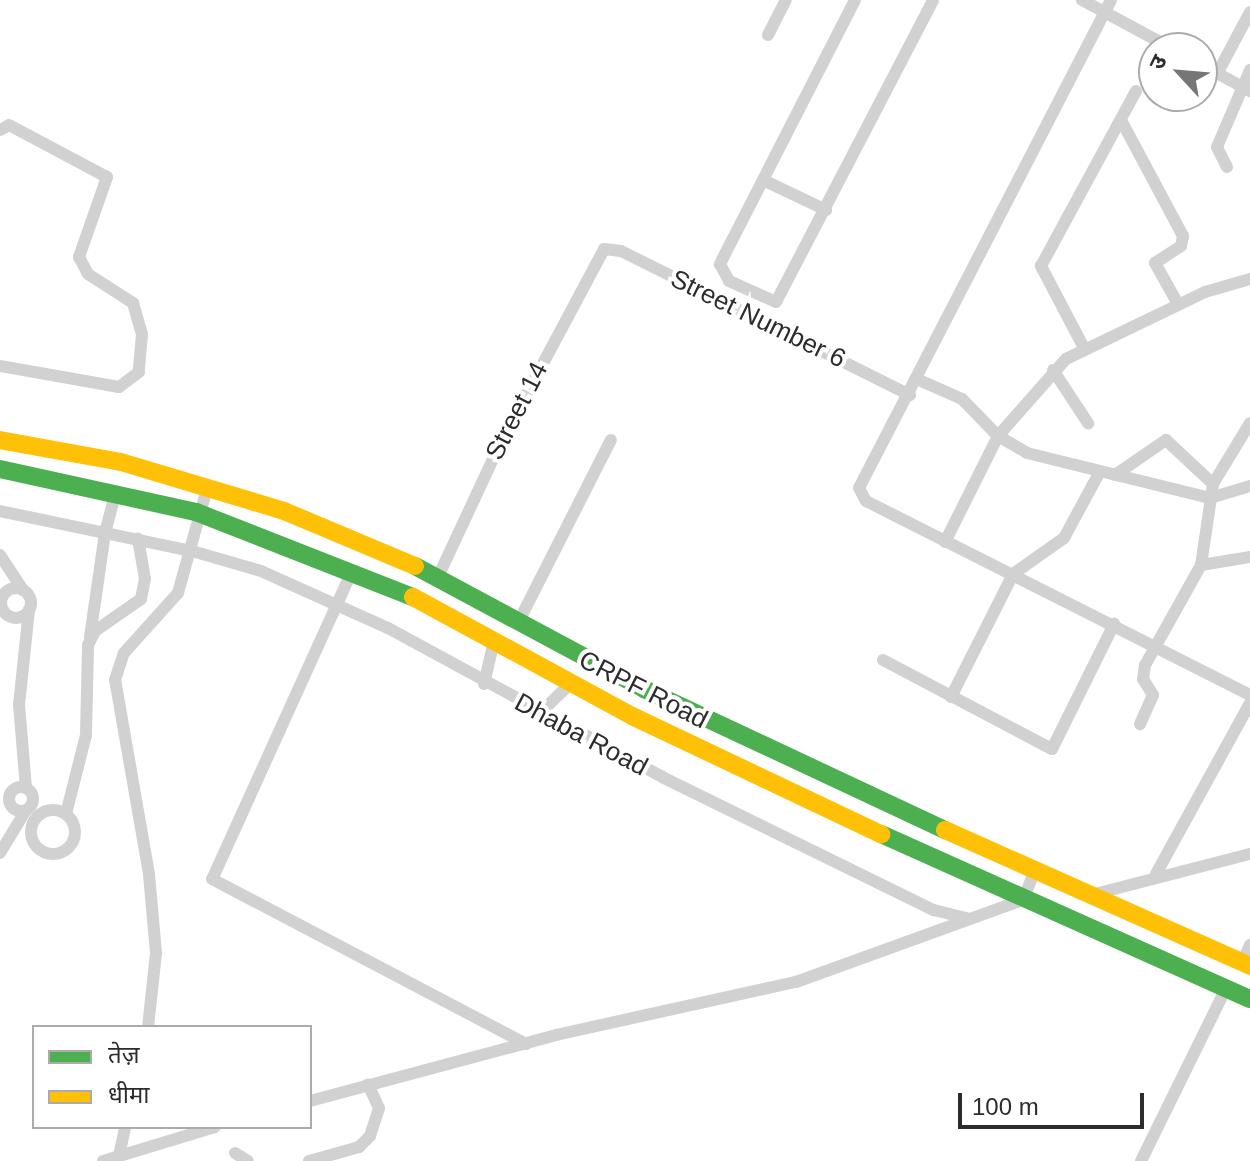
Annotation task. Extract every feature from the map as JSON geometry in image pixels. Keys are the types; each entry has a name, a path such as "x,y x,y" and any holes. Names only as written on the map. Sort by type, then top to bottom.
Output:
{"street":[{"path":"768,35 786,0"},
{"path":"855,0 720,264 729,281 742,288 781,300 933,0"},
{"path":"1082,0 1109,5 1148,32"},
{"path":"1109,5 919,380 859,488 866,501 1156,644 1250,695"},
{"path":"1218,72 1250,12"},
{"path":"1227,167 1217,147 1246,89 1250,70"},
{"path":"1218,75 1246,89"},
{"path":"1084,348 1041,266 1136,91"},
{"path":"1121,120 1183,236 1181,246 1155,263 1178,304"},
{"path":"0,130 9,125 107,177 79,257 88,274 133,303 142,334 139,372 119,387 0,366"},
{"path":"763,180 826,210"},
{"name":"Street Number 6","path":"604,249 621,251 910,395"},
{"name":"Street 14","path":"438,577 500,444 604,249"},
{"path":"945,542 998,436 1053,370 1084,348 1178,304 1250,279"},
{"path":"1053,370 1088,423"},
{"path":"919,380 962,399 998,436 1027,453 1098,475 1115,475 1210,498 1250,486"},
{"path":"1140,724 1153,695 1143,673 1201,565 1213,484 1250,423"},
{"path":"0,440 105,459 208,485 284,511 438,577 658,696 1085,897 1246,964 1250,945"},
{"path":"519,621 611,440"},
{"path":"1115,475 1166,440 1213,484"},
{"path":"66,814 86,735 90,637 108,490 105,459"},
{"name":"CRPF Road","path":"0,469 108,490 202,514 416,598 571,683 1023,900 1250,999"},
{"path":"951,697 1013,574 1064,538 1098,475"},
{"path":"148,1025 156,953 149,874 115,680 128,647 178,593 208,485"},
{"name":"Dhaba Road","path":"0,511 192,551 261,571 337,605 540,713 934,910 970,919"},
{"path":"90,637 141,599 145,579 138,539"},
{"path":"0,555 30,596 19,705 26,788 33,797 0,853"},
{"path":"1201,565 1250,557"},
{"path":"352,571 212,879 526,1044"},
{"path":"23,590 6,592 2,606 12,617 29,610"},
{"path":"883,660 1052,749 1114,624"},
{"path":"484,684 494,641"},
{"path":"540,713 571,683"},
{"path":"1156,874 1250,703"},
{"path":"26,788 14,789 9,799 15,809 26,810"},
{"path":"1085,897 1156,874 1250,854"},
{"path":"312,1100 526,1044 796,982 1023,900 1034,873"},
{"path":"1141,1161 1225,990"},
{"path":"309,1161 359,1147 370,1136 379,1108 368,1084"},
{"path":"119,1156 125,1129"},
{"path":"103,1161 208,1129"},
{"path":"235,1153 248,1161"}],"traffic: fast":[{"path":"0,469 196,512 413,597"},
{"path":"415,566 644,689 945,830"},
{"path":"881,834 1250,999"}],"traffic: slow":[{"path":"0,440 121,462 284,511 415,566"},
{"path":"413,597 632,716 881,834"},
{"path":"945,830 1250,966"}]}
